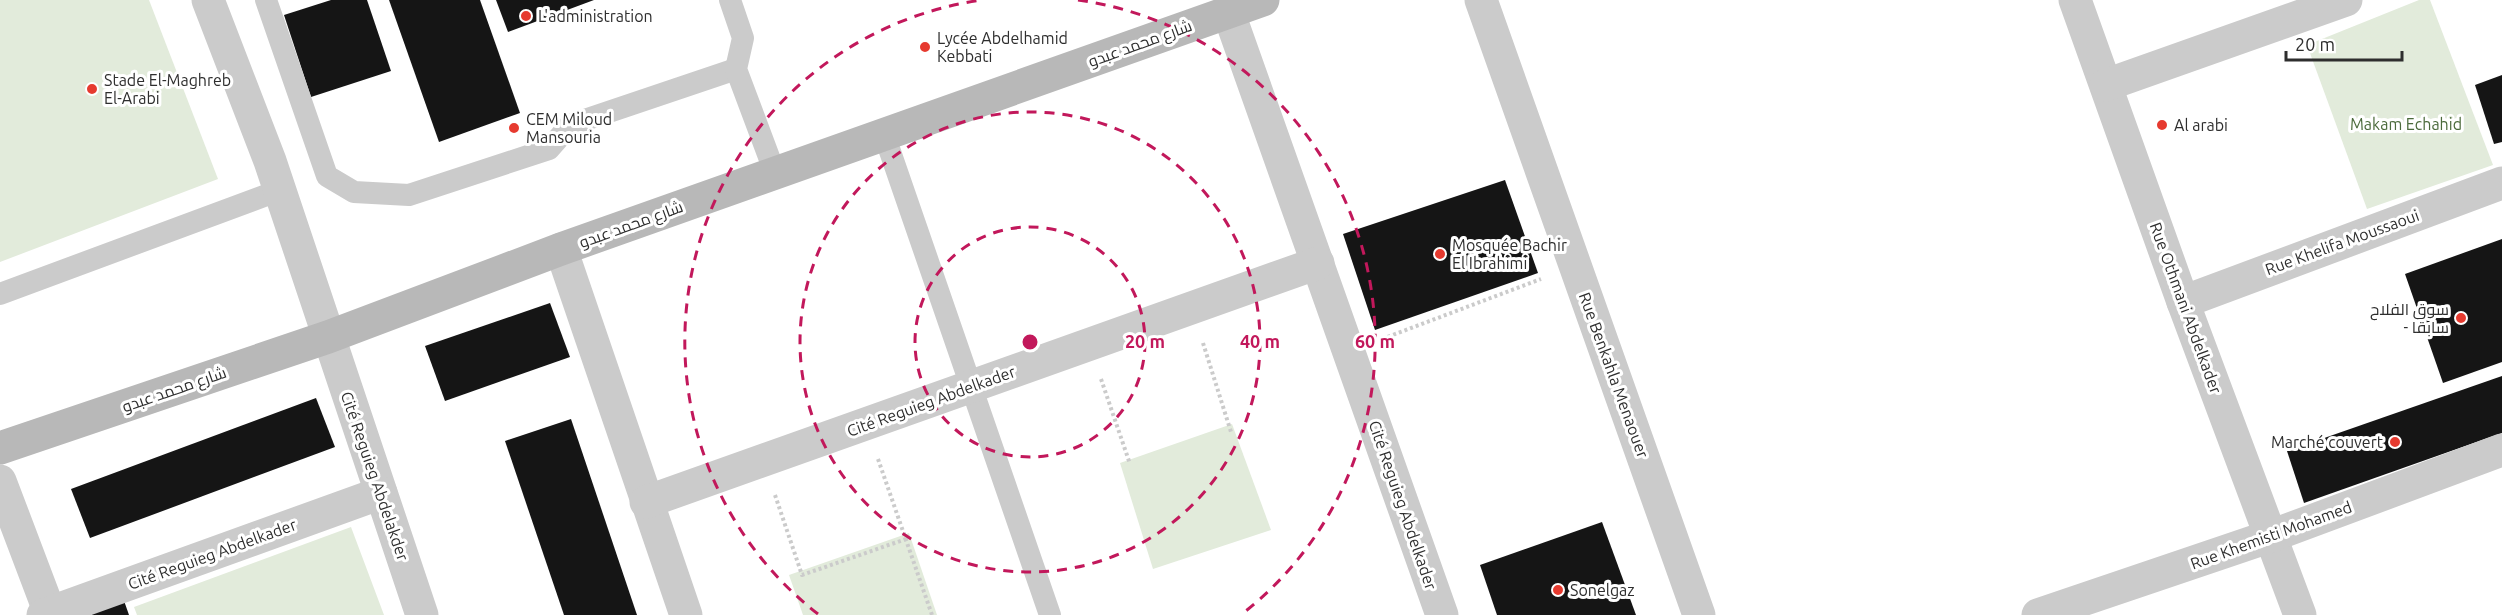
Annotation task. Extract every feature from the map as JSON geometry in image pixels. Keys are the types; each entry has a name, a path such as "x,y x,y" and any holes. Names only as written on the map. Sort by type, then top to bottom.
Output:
{"street":[{"name":"Cité Reguieg Abdelakder","path":"208,0 280,190 422,615"},
{"name":"شارع محمد عبدو","path":"0,448 328,337 561,249 1263,0"},
{"name":"Rue Benkahla Menaouer","path":"1481,0 1699,615"},
{"name":"Rue Othmani Abdelkader","path":"2075,0 2183,302 2300,615"},
{"path":"2106,85 2346,0"},
{"name":"Cité Reguieg Abdelkader","path":"1228,11 1349,351 1437,613"},
{"name":"Rue Khelifa Moussaoui","path":"2183,302 2502,183"},
{"path":"561,249 646,502 687,615"},
{"name":"Cité Reguieg Abdelkader","path":"646,502 1318,263"},
{"name":"Rue Khemisti Mohamed","path":"2038,615 2271,536 2502,450"},
{"path":"0,482 46,614"},
{"name":"Cité Reguieg Abdelkader","path":"46,614 381,493"}],"lane":[{"path":"266,0 327,176 354,192 409,195 549,149 570,125 736,69"},
{"path":"730,0 743,38 736,69 775,173"},
{"path":"884,134 1050,615"},
{"path":"0,294 280,190"}],"path":[{"path":"1349,351 1575,267"},
{"path":"1192,308 1231,432"},
{"path":"1089,344 1130,464"},
{"path":"866,424 932,615"},
{"path":"763,460 802,575 906,539"}],"green space":[{"name":"Stade El-Maghreb El-Arabi","path":"0,0 149,0 218,179 0,262"},
{"name":"Makam Echahid","path":"2419,0 2430,0 2493,165 2367,209 2307,45"},
{"path":"1232,424 1271,530 1153,569 1120,463"},
{"path":"351,527 384,615 137,615 134,607"},
{"path":"909,533 937,615 803,615 789,575"}],"building":[{"path":"331,0 367,0 391,71 311,97 284,15"},
{"path":"389,0 480,0 520,113 439,142"},
{"name":"L'administration","path":"496,0 594,0 508,32"},
{"path":"2502,75 2502,142 2494,144 2475,85"},
{"name":"Mosquée Bachir El Ibrahimi","path":"1505,180 1538,273 1375,330 1343,234"},
{"name":"سوق الفلاح - سابقا","path":"2502,239 2502,362 2443,383 2405,274"},
{"path":"550,303 570,357 445,401 425,346"},
{"name":"Marché couvert","path":"2502,376 2502,433 2304,503 2287,451"},
{"path":"316,398 335,447 90,538 71,489"},
{"path":"571,419 637,615 564,615 505,441"},
{"name":"Sonelgaz","path":"1602,522 1636,615 1497,615 1480,565"},
{"path":"122,595 129,615 65,615"}],"place":[{"name":"L'administration","path":"526,16"},
{"name":"Lycée Abdelhamid Kebbati","path":"925,47"},
{"name":"Stade El-Maghreb El-Arabi","path":"92,89"},
{"name":"Al arabi","path":"2162,125"},
{"name":"CEM Miloud Mansouria","path":"514,128"},
{"name":"Mosquée Bachir El Ibrahimi","path":"1440,254"},
{"name":"سوق الفلاح - سابقا","path":"2461,318"},
{"name":"Marché couvert","path":"2395,442"},
{"name":"Sonelgaz","path":"1558,590"}]}
